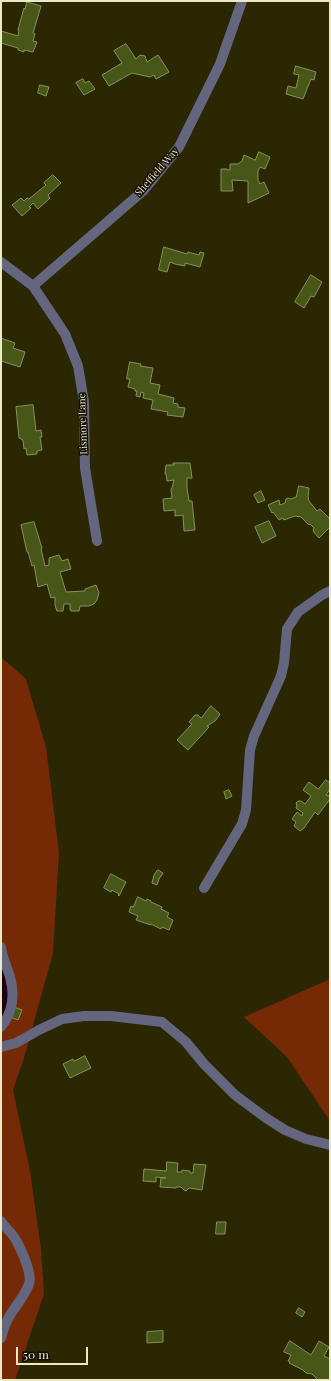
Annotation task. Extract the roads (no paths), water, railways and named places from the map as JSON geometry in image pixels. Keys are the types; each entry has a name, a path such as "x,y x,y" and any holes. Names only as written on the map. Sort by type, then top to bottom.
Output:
{"street":[{"name":"Sheffield Way","path":"33,286 143,192 179,147 220,64 242,1"},
{"name":"Lismore Lane","path":"1,262 33,286 65,334 78,366 84,402 85,468 97,542"},
{"path":"204,888 242,824 246,810 250,750 254,736 284,664 287,629 298,612 330,591"},
{"path":"1,947 10,976 12,998 12,1004 7,1020 1,1027"},
{"path":"1,1047 16,1043 62,1019 84,1016 111,1016 162,1022 186,1042 204,1064 235,1095 285,1130 306,1139 330,1145"},
{"path":"1,1221 11,1233 22,1254 28,1269 30,1282 22,1298 7,1320 1,1338"}]}
